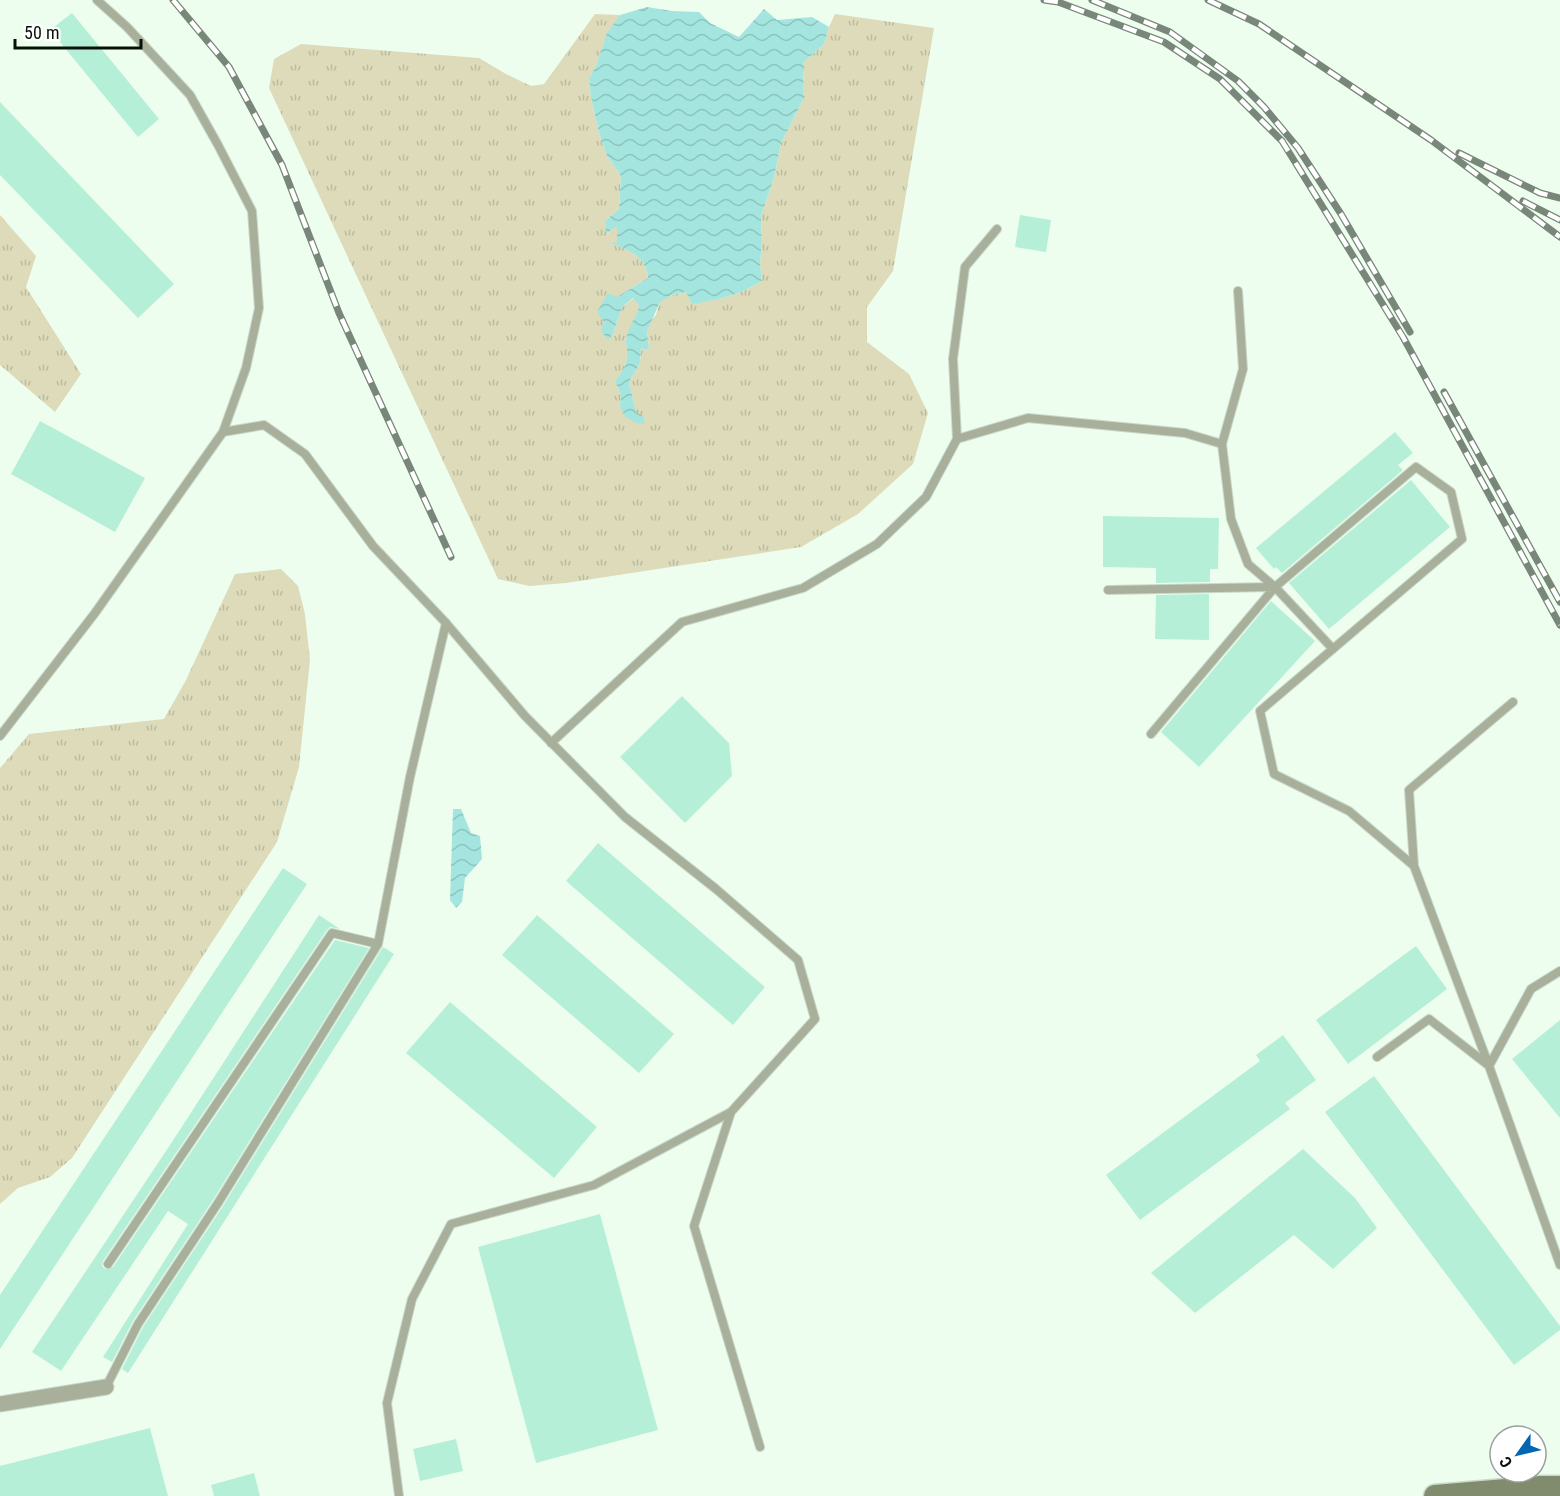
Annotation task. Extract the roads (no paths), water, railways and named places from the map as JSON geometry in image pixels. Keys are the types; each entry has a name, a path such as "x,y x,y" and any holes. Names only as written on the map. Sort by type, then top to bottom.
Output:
{"street":[{"path":"0,1404 106,1387"},
{"path":"1435,1496 1560,1487"}],"lane":[{"path":"0,736 95,614 223,432 246,368 259,308 252,211 190,95 127,27 97,0"},
{"path":"551,742 682,622 803,588 877,544 926,497 957,440 953,359 966,267 997,229"},
{"path":"1238,291 1243,369 1222,444 1231,519 1248,564 1275,587 1333,649"},
{"path":"957,440 1028,418 1185,432 1222,444"},
{"path":"223,432 264,425 305,454 373,546 446,623 525,716 625,817 716,889 798,960 814,1019 731,1112 594,1185 451,1224 412,1299 387,1403 399,1496"},
{"path":"1151,734 1275,587 1416,467 1451,492 1462,539 1260,711 1275,774 1349,811 1414,866"},
{"path":"1108,590 1275,587"},
{"path":"106,1387 138,1324 219,1203 378,944 410,777 446,623"},
{"path":"1513,702 1409,790 1414,866 1560,1265"},
{"path":"108,1264 332,933 378,944"},
{"path":"1489,1066 1531,989 1560,971"},
{"path":"1377,1057 1429,1019 1489,1066"},
{"path":"731,1112 694,1226 760,1447"}],"water":[{"path":"647,7 699,12 710,23 739,37 764,9 777,20 812,17 829,27 824,44 803,63 804,98 781,143 774,178 761,216 762,281 737,293 710,301 692,304 686,292 672,295 660,302 647,331 649,350 641,348 640,363 629,382 636,412 643,416 645,424 625,417 620,406 621,396 615,381 626,363 627,336 639,305 633,298 622,307 613,334 608,340 601,331 604,322 597,312 608,293 617,297 648,278 647,270 640,259 608,242 617,243 617,226 606,234 605,221 619,209 621,176 607,156 599,133 589,78 596,66 607,33 620,15"},
{"path":"453,809 461,809 471,833 480,836 482,859 465,878 462,902 456,908 450,900"}],"railway":[{"path":"173,0 229,67 282,165 339,313 451,557"},
{"path":"1044,0 1058,2 1164,42 1220,79 1282,141 1403,337 1560,625"},
{"path":"1092,0 1170,32 1238,81 1264,107 1298,148 1341,214 1410,332"},
{"path":"1208,0 1259,24 1431,140 1560,237"},
{"path":"1459,153 1540,193 1560,198"},
{"path":"1523,201 1560,220"},
{"path":"1444,392 1560,602"}]}
